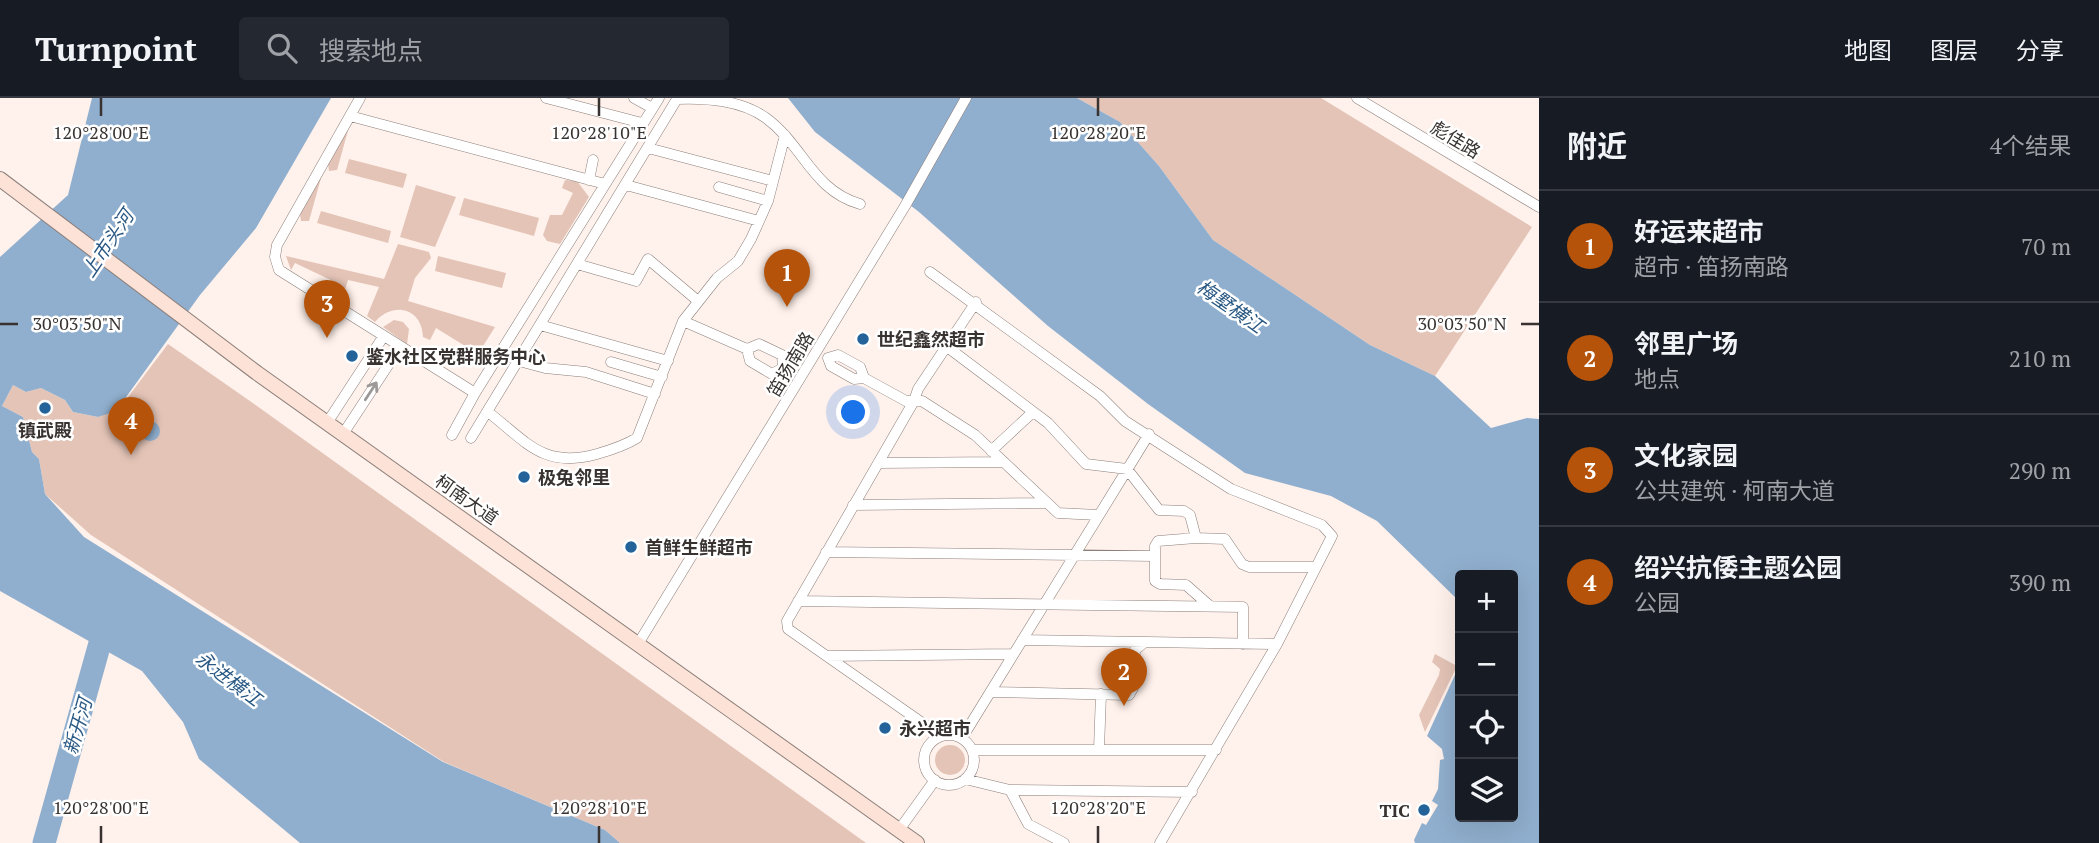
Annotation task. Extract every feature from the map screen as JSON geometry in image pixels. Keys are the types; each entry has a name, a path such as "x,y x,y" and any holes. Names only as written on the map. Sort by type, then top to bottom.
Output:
{"main road":[{"name":"柯南大道","path":"0,179 229,353 917,843"}],"street":[{"path":"360,98 277,245 275,257 279,270 475,393"},
{"path":"546,98 642,123"},
{"path":"634,98 652,108"},
{"path":"452,435 475,393 659,98"},
{"path":"471,438 677,99 715,98 765,117 785,135 825,187 842,199 860,204"},
{"name":"笛扬南路","path":"638,644 905,206 966,98"},
{"name":"彪佳路","path":"1357,98 1539,207"},
{"path":"350,116 605,184"},
{"path":"488,412 547,457 563,460 580,459 625,446 637,438 683,321 717,278 738,261 759,221 768,201 785,135"},
{"path":"648,148 773,181"},
{"path":"589,180 593,160"},
{"path":"626,185 759,221"},
{"path":"719,187 768,201"},
{"path":"577,264 636,281 648,259 698,301"},
{"path":"930,272 975,302 1100,396 1125,421 1231,489 1322,524 1332,536 1277,644 1160,843"},
{"path":"941,736 925,753 926,768 935,780 950,785 965,779 974,766 973,750 962,738 941,736 788,629 787,621 914,401 918,389 975,302"},
{"path":"683,321 747,349 759,344 782,355 783,369"},
{"path":"540,325 668,361"},
{"path":"327,423 383,337"},
{"path":"946,346 1048,423 1086,464 1127,469 1159,510 1184,511 1190,515 1196,538"},
{"path":"343,434 400,347"},
{"path":"747,349 750,362 772,374 783,369"},
{"path":"817,351 828,358 831,366 854,379 864,378 906,401 922,401 975,435 1043,503 1058,513 1098,515"},
{"path":"519,361 545,368 586,372 655,394"},
{"path":"611,362 662,377"},
{"path":"783,369 800,378"},
{"path":"991,451 1033,412"},
{"path":"962,738 1149,434"},
{"path":"878,463 1002,462"},
{"path":"853,505 1043,503"},
{"path":"1210,606 1186,585 1160,584 1155,581 1154,555 1158,541 1225,539 1242,564 1249,567 1316,568"},
{"path":"826,552 1154,555"},
{"path":"798,601 1243,607 1243,644"},
{"path":"1022,640 1277,644"},
{"path":"990,692 1129,695 1133,688 1135,650 1145,642"},
{"path":"827,656 1013,654"},
{"path":"1099,749 1101,694"},
{"path":"973,750 1216,750"},
{"path":"965,779 1010,790 1192,792"},
{"path":"899,830 935,780"},
{"path":"1010,790 1028,824 1064,843"}],"shaded area":[{"path":"1077,98 1321,98 1532,227 1435,376 1370,345 1213,240 1159,166 1120,122"},
{"path":"347,126 349,127 337,170 329,171 328,164"},
{"path":"349,159 407,174 403,188 345,173"},
{"path":"319,177 321,178 309,221 301,221 300,214"},
{"path":"565,180 577,181 589,197 560,244 547,241 543,235 550,215 562,215 573,193 562,188"},
{"path":"416,185 456,197 435,247 400,237"},
{"path":"464,198 539,218 534,236 459,215"},
{"path":"321,211 391,231 388,243 317,223"},
{"path":"398,244 429,252 431,258 415,278 408,301 495,327 478,354 436,328 430,340 423,337 418,319 405,311 390,311 375,322 367,316 379,287 348,280 341,302 333,297 339,284 295,263 291,270 286,256 384,279"},
{"path":"438,256 506,273 502,288 435,271"},
{"path":"394,320 403,322 409,329 407,344 383,327"},
{"path":"168,344 866,843 620,843 605,830 444,762 91,535 45,494 39,459 32,452 23,417 2,406 13,385 26,392 41,388 65,400 73,412 98,417 122,405"},
{"path":"1435,654 1455,665 1455,670 1425,732 1419,715 1440,669 1432,662"},
{"path":"950,745 961,749 965,760 961,771 950,775 939,771 935,760 939,749"}],"water":[{"path":"92,98 331,98 256,228 200,295 116,411 98,417 73,412 65,400 41,388 26,392 13,385 2,406 23,417 32,452 39,459 45,494 84,537 443,762 605,830 620,843 300,843 199,759 183,722 142,671 0,591 0,257 68,195"},
{"name":"梅墅横江","path":"788,98 1077,98 1120,122 1159,166 1213,240 1370,345 1435,376 1491,428 1527,418 1539,419 1539,843 1415,843 1414,840 1422,823 1426,825 1438,805 1432,801 1438,789 1440,760 1444,759 1442,749 1427,736 1455,675 1455,822 1518,822 1518,570 1455,570 1455,597 1377,521 1331,496 1245,473 1148,404 1048,326 919,212 815,132"},
{"path":"150,421 157,424 160,431 157,438 150,441 143,438 140,431 143,424"}],"waterway":[{"name":"新开河","path":"44,843 107,618"}],"place":[{"name":"好运来超市","path":"787,307"},
{"name":"文化家园","path":"327,338"},
{"name":"世纪鑫然超市","path":"863,339"},
{"name":"鉴水社区党群服务中心","path":"352,356"},
{"name":"镇武殿","path":"45,408"},
{"name":"绍兴抗倭主题公园","path":"131,455"},
{"name":"极兔邻里","path":"524,477"},
{"name":"首鲜生鲜超市","path":"631,547"},
{"name":"邻里广场","path":"1124,706"},
{"name":"永兴超市","path":"885,728"},
{"name":"TIC","path":"1424,810"}],"water label":[{"name":"上市头河","path":"107,243"},
{"name":"永进横江","path":"229,678"}]}
